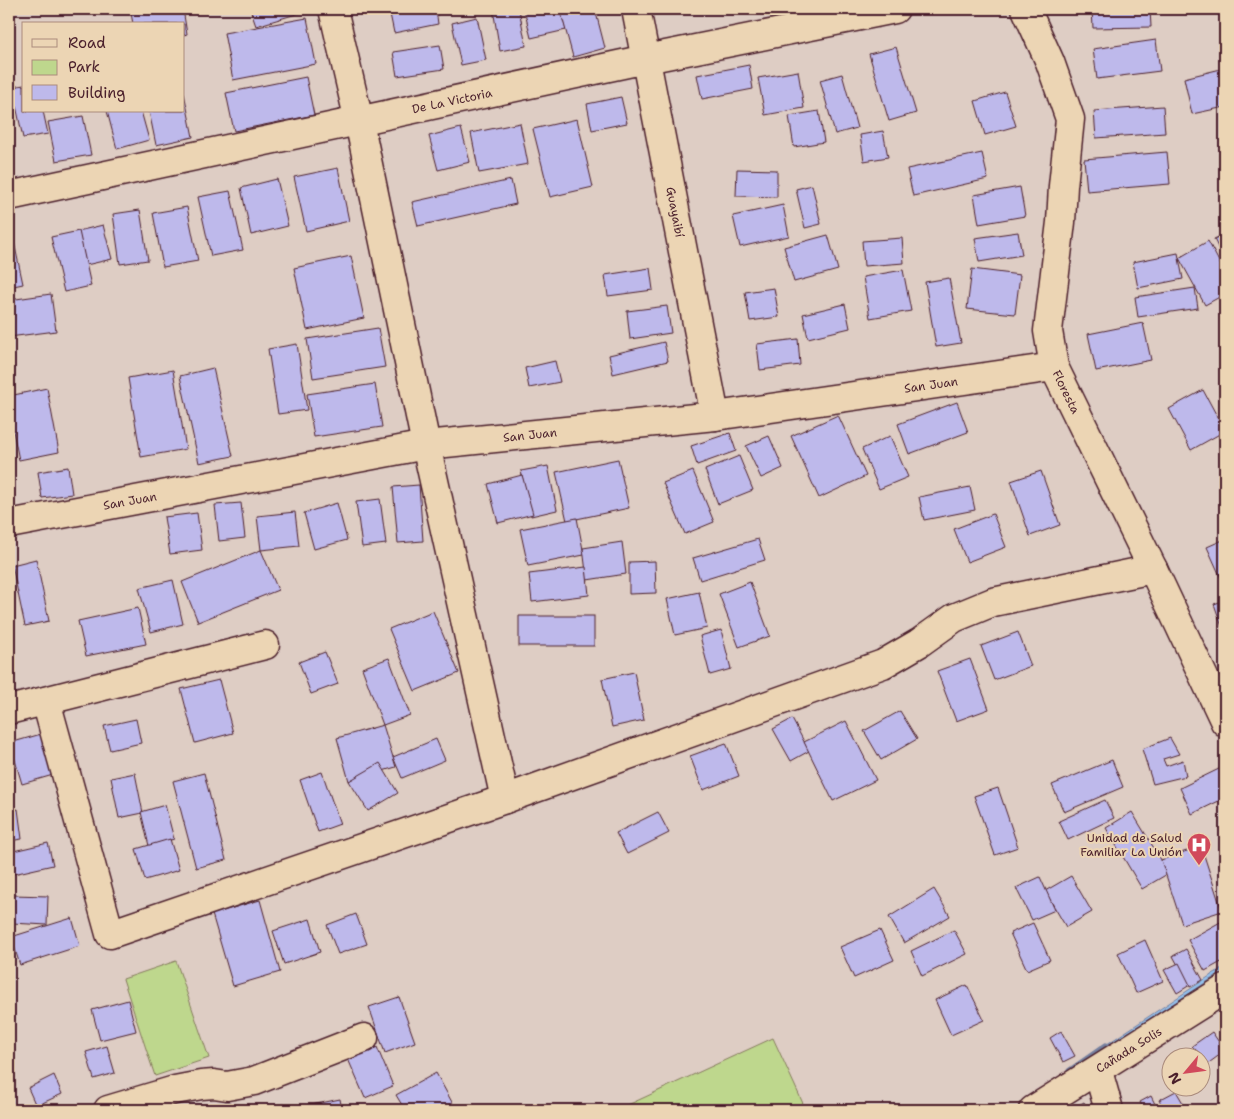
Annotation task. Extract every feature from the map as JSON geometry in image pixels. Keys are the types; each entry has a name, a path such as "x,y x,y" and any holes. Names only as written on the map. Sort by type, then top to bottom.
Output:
{"street":[{"path":"333,9 360,121 426,445 505,799"},
{"name":"Guayaibí","path":"636,9 715,416"},
{"name":"De La Victoria","path":"9,196 646,59 895,9"},
{"name":"Floresta","path":"1026,9 1050,62 1070,119 1061,222 1048,331 1054,367 1153,569 1225,722"},
{"name":"San Juan","path":"9,524 426,445 715,416 1054,367"},
{"path":"46,701 110,934 505,799 883,664 919,643 954,618 993,602 1153,569"},
{"path":"9,710 265,645"},
{"name":"Cañada Solis","path":"1033,1110 1225,989"},
{"path":"108,1110 176,1090 202,1085 227,1086 254,1081 364,1038"},
{"path":"1098,1070 1109,1110"}],"green space":[{"path":"176,961 209,1058 155,1076 123,979"},
{"path":"773,1038 806,1110 617,1110"}],"water":[{"path":"1225,966 1225,970 1100,1052 1098,1050"}],"building":[{"path":"161,9 183,9 187,34 185,35 185,22 133,22 131,13"},
{"path":"250,9 309,9 310,10 256,26"},
{"path":"389,9 436,9 438,24 394,33"},
{"path":"493,9 519,9 526,46 500,51"},
{"path":"524,9 560,9 566,30 531,38"},
{"path":"560,9 595,9 605,48 573,57"},
{"path":"1092,9 1150,9 1151,27 1093,28"},
{"path":"477,17 486,60 461,65 452,23"},
{"path":"307,18 316,64 233,80 224,33"},
{"path":"1156,40 1160,71 1097,79 1093,49"},
{"path":"440,45 444,69 397,76 393,52"},
{"path":"896,47 916,113 889,121 869,54"},
{"path":"749,65 753,89 702,99 697,75"},
{"path":"1225,68 1225,107 1192,114 1184,78"},
{"path":"798,71 804,108 765,115 758,78"},
{"path":"842,74 857,128 835,134 820,80"},
{"path":"306,77 314,115 234,131 226,93"},
{"path":"22,85 22,112 43,112 48,134 23,138 12,87"},
{"path":"1005,92 1016,126 985,135 975,101"},
{"path":"621,97 627,123 592,130 587,104"},
{"path":"185,98 193,137 156,145 149,112 185,112"},
{"path":"1163,106 1165,133 1096,138 1094,111"},
{"path":"819,111 824,142 794,147 789,116"},
{"path":"107,112 141,112 149,140 117,149"},
{"path":"83,116 91,155 56,161 48,122"},
{"path":"577,119 593,187 550,197 533,129"},
{"path":"520,123 528,164 479,173 471,133"},
{"path":"461,128 470,162 438,170 429,136"},
{"path":"883,131 888,157 864,161 860,135"},
{"path":"1167,152 1170,184 1087,191 1084,159"},
{"path":"982,153 988,179 913,196 907,169"},
{"path":"338,168 349,221 306,231 294,177"},
{"path":"737,169 777,170 777,197 736,196"},
{"path":"277,179 288,226 251,235 241,188"},
{"path":"511,180 516,204 418,226 412,202"},
{"path":"812,185 821,224 805,228 796,189"},
{"path":"1020,187 1025,216 979,224 974,195"},
{"path":"230,191 243,250 211,256 198,197"},
{"path":"783,205 789,236 740,247 733,216"},
{"path":"187,207 198,261 163,267 153,213"},
{"path":"140,210 148,260 120,264 113,214"},
{"path":"103,225 112,259 86,265 78,231"},
{"path":"79,231 91,286 64,292 51,237"},
{"path":"1018,232 1022,255 979,262 975,238"},
{"path":"1225,234 1225,262 1214,239"},
{"path":"828,235 838,270 794,282 784,247"},
{"path":"902,238 904,263 864,266 862,241"},
{"path":"1208,241 1225,273 1225,294 1205,305 1179,258"},
{"path":"14,242 23,284 9,287 9,243"},
{"path":"1178,253 1183,279 1138,288 1133,262"},
{"path":"351,256 364,318 307,330 294,268"},
{"path":"650,268 653,290 608,296 605,275"},
{"path":"972,269 1020,275 1015,314 967,309"},
{"path":"903,270 911,311 870,318 863,277"},
{"path":"949,278 961,343 936,347 925,282"},
{"path":"774,288 779,317 750,321 745,292"},
{"path":"1195,288 1198,308 1138,317 1135,297"},
{"path":"51,294 56,331 9,337 9,300"},
{"path":"845,304 850,328 808,338 803,314"},
{"path":"667,306 671,333 630,339 627,311"},
{"path":"1143,323 1151,360 1096,371 1088,334"},
{"path":"378,328 385,367 313,378 307,339"},
{"path":"798,339 800,365 760,370 757,344"},
{"path":"664,342 668,361 613,374 609,355"},
{"path":"297,344 307,410 278,414 268,349"},
{"path":"555,361 560,382 529,388 525,368"},
{"path":"213,368 233,456 199,463 180,376"},
{"path":"173,370 186,449 141,457 128,378"},
{"path":"375,384 382,427 314,437 307,394"},
{"path":"47,388 59,452 19,460 9,412 9,396"},
{"path":"1203,390 1225,431 1191,450 1169,409"},
{"path":"957,402 968,432 909,454 898,424"},
{"path":"838,415 866,476 819,498 791,436"},
{"path":"730,433 736,451 697,465 691,446"},
{"path":"769,436 783,468 761,478 746,446"},
{"path":"890,436 908,477 879,489 862,449"},
{"path":"739,456 753,490 718,504 705,470"},
{"path":"618,459 629,508 567,521 556,472"},
{"path":"548,466 557,510 531,516 521,471"},
{"path":"68,467 72,494 42,498 38,472"},
{"path":"693,471 714,522 685,534 663,483"},
{"path":"1041,471 1060,525 1030,536 1011,481"},
{"path":"522,475 533,514 498,523 488,484"},
{"path":"419,485 423,541 398,543 393,487"},
{"path":"970,487 975,510 924,520 919,497"},
{"path":"380,499 386,544 362,547 356,502"},
{"path":"241,503 245,538 219,541 215,505"},
{"path":"337,503 347,540 314,549 304,513"},
{"path":"295,512 299,546 261,550 257,516"},
{"path":"197,513 202,550 170,554 164,517"},
{"path":"993,514 1006,547 967,562 954,529"},
{"path":"577,518 584,555 528,566 520,529"},
{"path":"758,539 765,560 700,580 693,558"},
{"path":"1225,539 1225,576 1221,578 1207,547"},
{"path":"622,542 626,574 587,580 583,548"},
{"path":"261,550 278,590 198,622 182,582"},
{"path":"36,559 49,621 25,626 12,565"},
{"path":"655,561 656,593 629,594 629,562"},
{"path":"586,567 589,595 532,602 529,574"},
{"path":"173,580 183,624 151,632 139,588"},
{"path":"750,582 770,636 739,647 719,594"},
{"path":"699,592 707,628 675,635 667,599"},
{"path":"1225,600 1225,635 1214,604"},
{"path":"138,608 146,644 86,656 78,621"},
{"path":"433,611 459,673 415,691 389,629"},
{"path":"519,616 594,616 594,646 519,646"},
{"path":"721,630 731,669 710,675 700,636"},
{"path":"1018,632 1031,666 994,680 981,646"},
{"path":"325,652 338,684 311,694 299,662"},
{"path":"389,658 410,715 383,725 362,668"},
{"path":"970,659 989,709 956,721 937,671"},
{"path":"634,672 644,720 612,727 602,679"},
{"path":"219,680 233,733 195,743 181,689"},
{"path":"900,711 917,739 881,760 864,731"},
{"path":"136,719 141,743 110,750 104,726"},
{"path":"792,719 809,751 791,761 773,729"},
{"path":"846,721 876,780 833,801 804,742"},
{"path":"383,725 396,767 349,781 337,738"},
{"path":"48,732 60,773 22,784 10,743"},
{"path":"1170,738 1179,754 1163,759 1166,766 1183,760 1186,776 1153,784 1142,749"},
{"path":"436,739 445,760 402,778 393,757"},
{"path":"726,743 739,776 703,790 690,756"},
{"path":"1112,760 1123,787 1064,812 1052,785"},
{"path":"380,763 398,793 368,811 349,781"},
{"path":"1225,766 1225,798 1192,814 1180,788"},
{"path":"322,772 340,824 318,832 300,780"},
{"path":"135,773 143,813 119,818 111,778"},
{"path":"204,773 226,860 196,868 173,781"},
{"path":"998,788 1018,847 995,855 974,796"},
{"path":"1105,800 1114,818 1068,840 1059,821"},
{"path":"165,805 174,839 149,846 141,812"},
{"path":"18,809 22,839 9,841 9,811"},
{"path":"658,812 669,833 627,854 616,833"},
{"path":"1132,812 1169,873 1142,889 1106,828"},
{"path":"170,839 179,870 145,880 136,849"},
{"path":"48,843 53,865 9,875 9,852"},
{"path":"1201,846 1222,911 1182,924 1161,860"},
{"path":"1071,876 1092,912 1066,927 1045,891"},
{"path":"1040,877 1055,910 1032,920 1016,888"},
{"path":"934,889 950,916 904,943 889,917"},
{"path":"13,895 48,896 47,925 12,923"},
{"path":"260,900 280,972 233,986 212,914"},
{"path":"356,914 367,944 338,954 327,925"},
{"path":"72,918 80,946 20,965 11,937"},
{"path":"310,919 320,952 284,964 273,931"},
{"path":"1224,920 1225,960 1205,971 1188,940"},
{"path":"1033,923 1050,960 1027,970 1010,933"},
{"path":"880,930 894,960 854,978 840,947"},
{"path":"954,930 967,954 922,976 911,951"},
{"path":"1145,940 1163,981 1136,993 1118,953"},
{"path":"1186,949 1203,980 1190,987 1173,956"},
{"path":"1179,963 1190,985 1177,993 1164,970"},
{"path":"967,985 984,1020 951,1035 935,1000"},
{"path":"399,997 415,1042 385,1053 369,1007"},
{"path":"128,1000 136,1031 100,1040 92,1010"},
{"path":"1061,1031 1075,1056 1063,1062 1050,1038"},
{"path":"1212,1032 1225,1051 1212,1061 1212,1046 1192,1046"},
{"path":"107,1046 115,1073 94,1079 86,1052"},
{"path":"377,1047 393,1086 365,1098 348,1059"},
{"path":"436,1073 453,1104 441,1110 405,1110 396,1095"},
{"path":"54,1075 62,1094 36,1106 28,1088"},
{"path":"1151,1096 1157,1108 1154,1110 1144,1110 1140,1102"},
{"path":"1167,1096 1179,1096 1186,1108 1182,1110 1164,1110 1159,1100"},
{"path":"340,1099 342,1110 303,1110 302,1107"},
{"path":"1084,1102 1088,1110 1070,1110"},
{"path":"284,1104 286,1110 267,1110"}],"waterway":[{"path":"1070,1071 1106,1046"}],"place":[{"name":"Unidad de Salud Familiar La Unión","path":"1199,866"}]}
